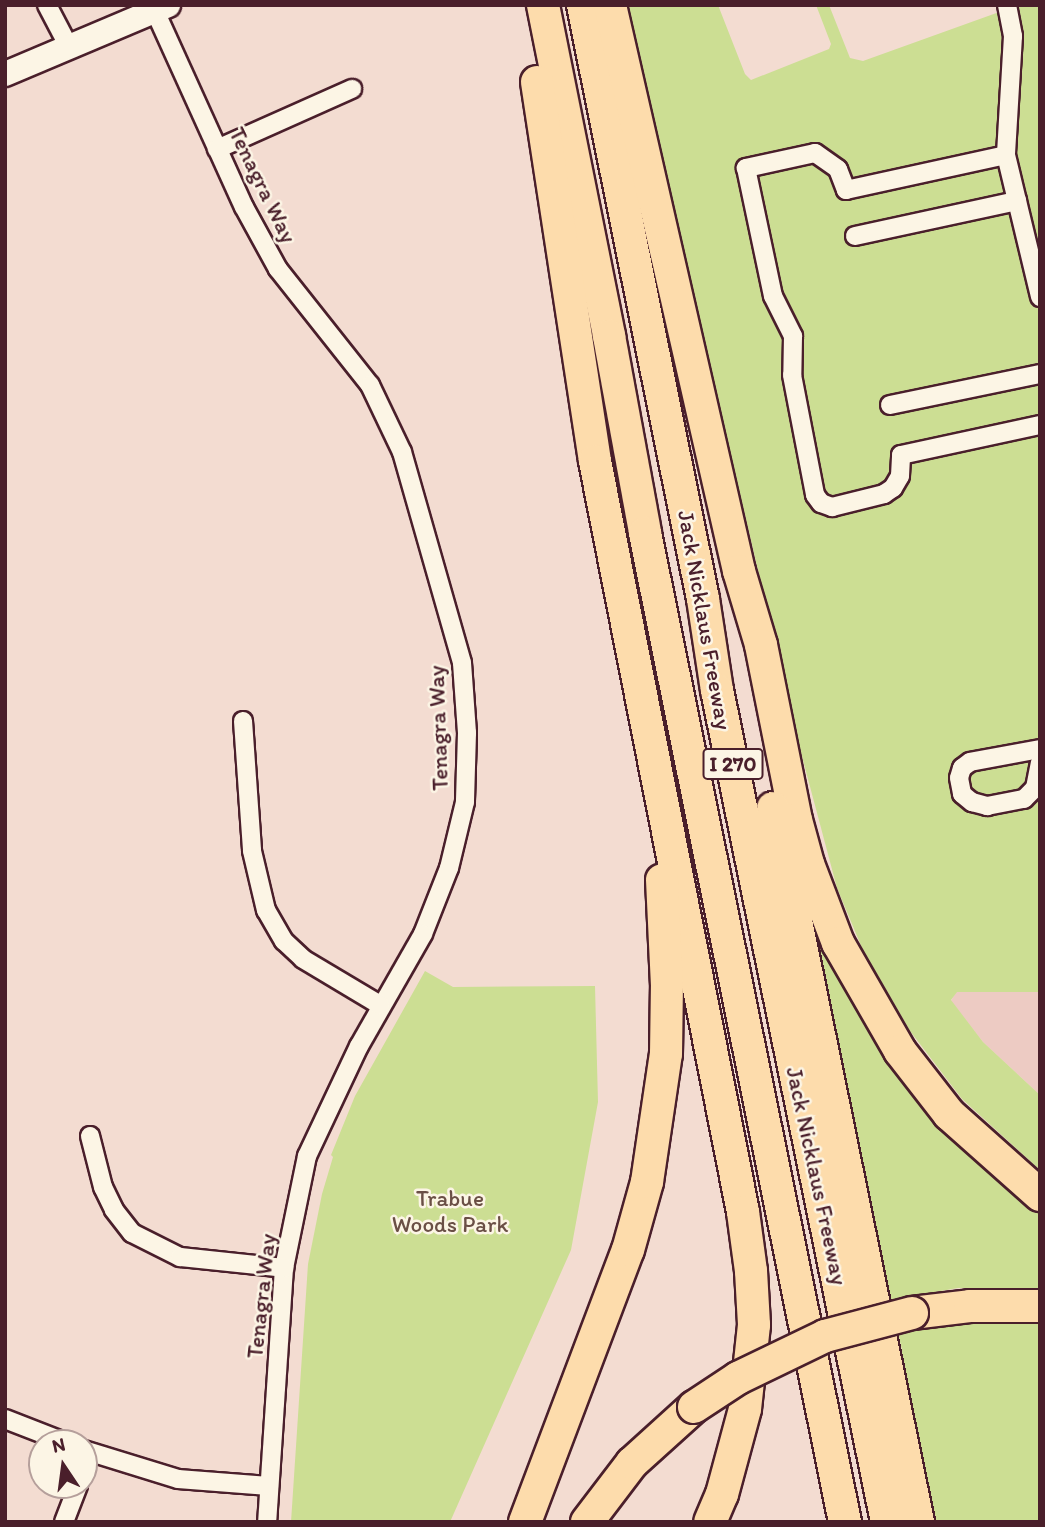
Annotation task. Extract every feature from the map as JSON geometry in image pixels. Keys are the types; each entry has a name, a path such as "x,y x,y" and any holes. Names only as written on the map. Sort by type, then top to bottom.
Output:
{"highway":[{"path":"525,5 595,461 743,1212 751,1271 754,1325 745,1409 722,1494 710,1522"},
{"name":"Jack Nicklaus Freeway","path":"543,5 610,336 653,574 845,1522"},
{"name":"Jack Nicklaus Freeway","path":"583,5 704,599 717,690 887,1522"},
{"path":"610,5 738,571 761,645 796,820 808,864 838,943 875,1012 924,1084 949,1114 1040,1195"},
{"path":"738,571 744,648 766,776 918,1522"},
{"path":"525,1522 628,1250 647,1182 666,1054 667,986 660,787"},
{"path":"587,1522 632,1463 694,1407 738,1378 812,1341 863,1323 912,1312 970,1306 1040,1306"}],"main road":[{"path":"5,74 161,8"}],"street":[{"path":"47,5 69,47"},
{"path":"1007,5 1013,36 1006,155 1040,297"},
{"name":"Tenagra Way","path":"161,8 217,149 244,207 278,269 370,385 402,452 462,663 467,733 465,802 449,869 423,934 380,1006 332,1098 307,1156 284,1268 267,1522"},
{"path":"217,149 352,89"},
{"path":"1006,155 846,190 843,179 831,162 815,153 746,168 773,296 793,336 792,375 815,495 821,503 832,507 884,494 893,488 900,476 901,455 1040,425"},
{"path":"855,236 1017,201"},
{"path":"890,405 1040,374"},
{"path":"243,721 252,851 266,910 284,941 303,959 380,1006"},
{"path":"1040,749 970,762 962,768 959,778 962,794 972,802 987,806 1024,799 1035,788 1040,762"},
{"path":"90,1136 103,1187 114,1210 132,1233 180,1256 284,1268"},
{"path":"5,1419 31,1429"},
{"path":"98,1459 178,1479 269,1486"},
{"path":"64,1522 73,1499"}],"shaded area":[{"path":"956,992 1040,992 1040,1095 983,1042 951,1001"}],"green space":[{"path":"625,5 718,5 745,74 751,80 829,49 831,44 816,5 829,5 850,58 863,61 1019,5 1040,5 1040,992 957,992 951,1000 983,1042 1040,1095 1040,1170 962,1099 910,1031 862,948 837,888 800,749"},
{"path":"802,893 837,953 1040,1206 1040,1290 958,1288 889,1300 883,1266 879,1267"},
{"name":"Trabue Woods Park","path":"425,971 453,987 595,986 598,1102 571,1250 450,1522 291,1522 308,1264 322,1194 333,1157 331,1155 355,1096"},
{"path":"961,1318 1040,1320 1040,1522 930,1522 896,1351 902,1350 897,1329"}]}
